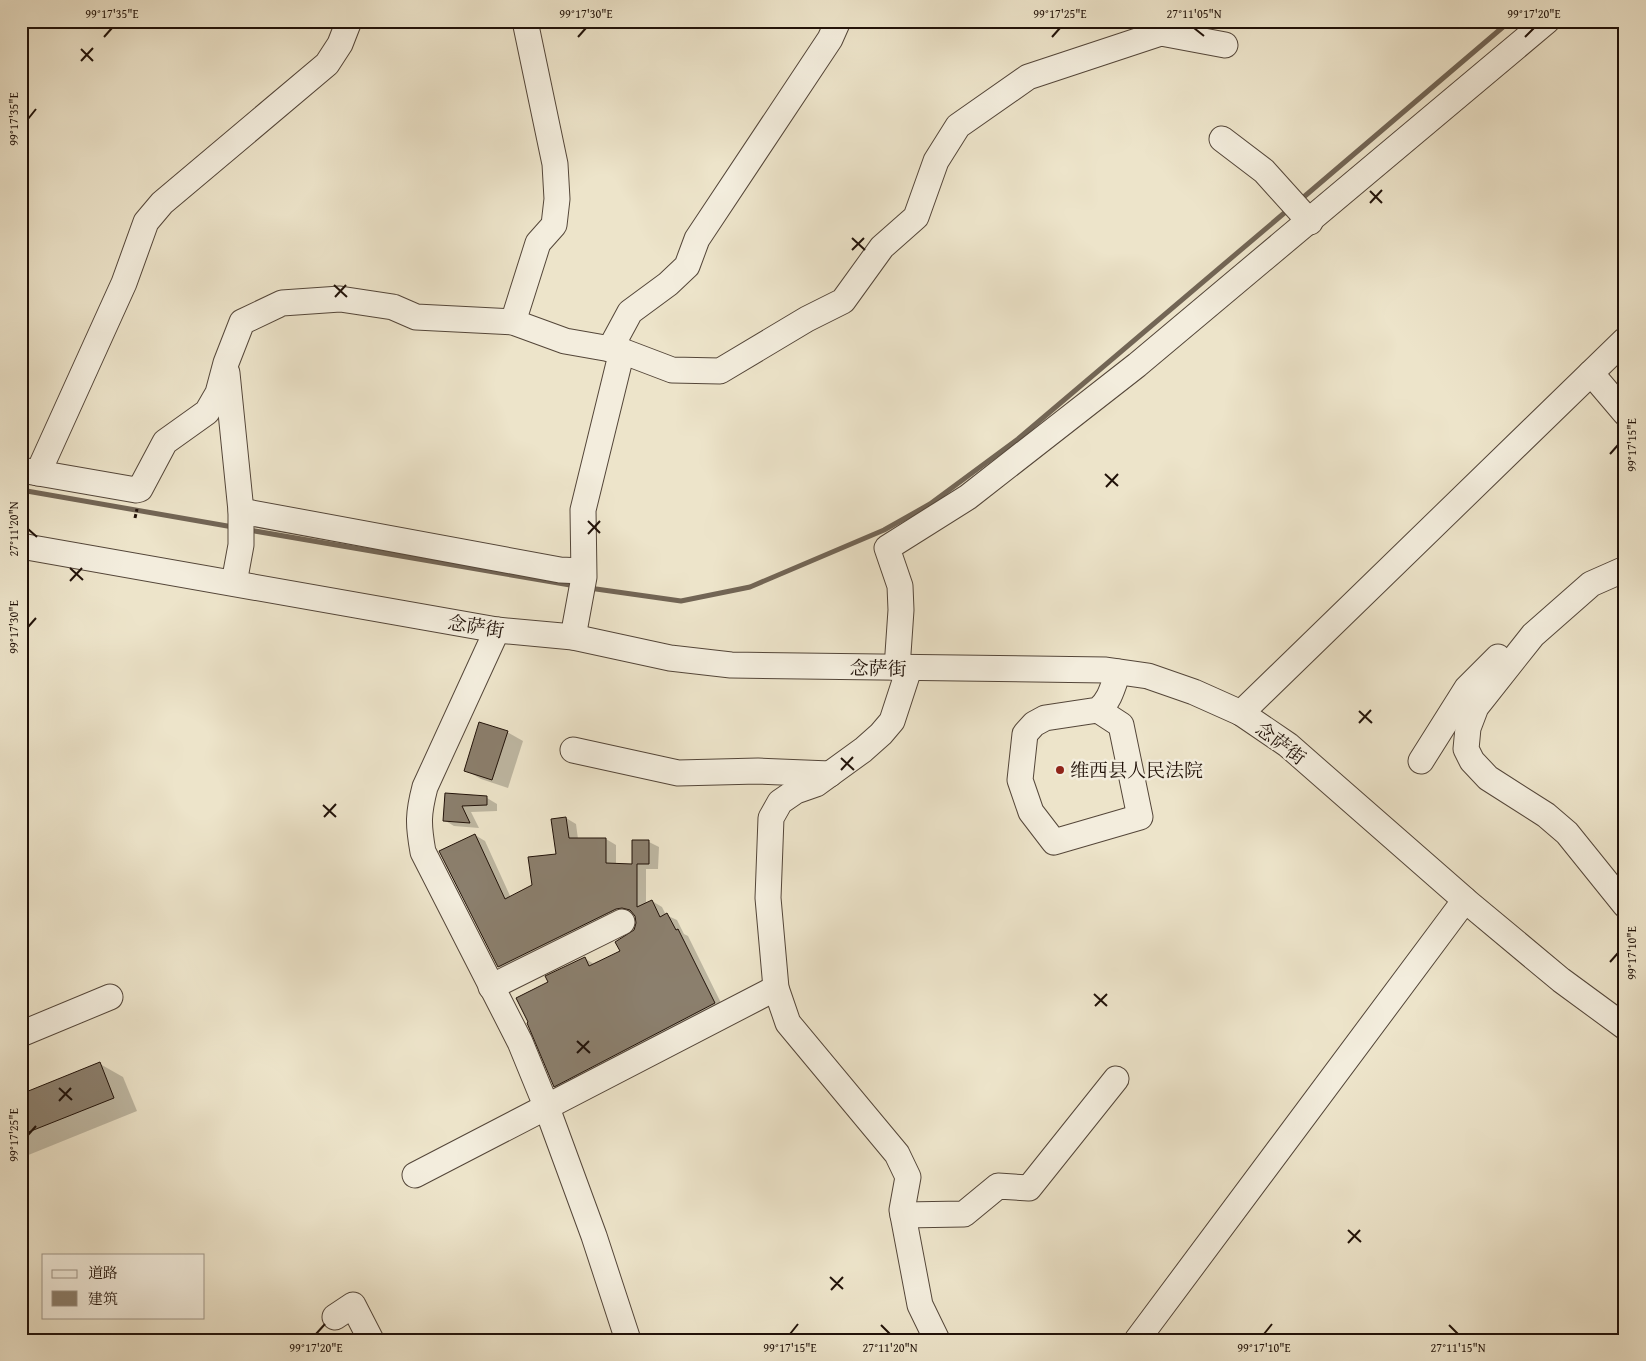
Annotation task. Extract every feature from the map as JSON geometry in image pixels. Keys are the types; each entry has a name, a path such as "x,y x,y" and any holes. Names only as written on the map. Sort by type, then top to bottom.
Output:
{"street":[{"path":"349,21 340,44 327,64 162,203 146,222 124,283 30,472 136,490 140,489 165,442 207,412 218,393 226,363 242,322 282,303 340,299 393,307 416,317 513,322 565,341 616,350 672,370 720,371 807,318 843,301 882,247 916,217 936,161 958,126 1028,77 1163,27 1225,45"},
{"path":"513,322 538,243 554,225 557,199 555,164 525,21"},
{"path":"573,637 582,582 583,510 616,350 630,312 668,284 687,266 697,239 830,39 838,21"},
{"path":"937,1340 920,1305 902,1215 908,1177 897,1154 788,1024 776,988 768,898 771,818 780,802 830,774 864,750 881,734 892,720 903,669 900,586 887,548 941,515 1015,462 1137,365 1310,222 1547,21"},
{"path":"1222,139 1264,171 1310,222"},
{"path":"1241,713 1625,340"},
{"path":"226,363 241,515 241,545 234,584"},
{"path":"1591,373 1625,413"},
{"path":"241,515 560,570 582,582"},
{"name":"念萨街","path":"21,546 498,630 573,637 670,658 731,665 1118,672 1157,679 1194,692 1241,713 1288,745 1465,900 1561,980 1625,1027"},
{"path":"1421,761 1467,688 1568,585 1625,554"},
{"path":"1625,569 1591,584 1533,635 1476,706 1468,728 1466,749 1472,761 1488,778 1546,815 1567,832 1625,905"},
{"path":"498,630 425,787 418,814 423,852 520,1042 547,1108 594,1236 628,1340"},
{"path":"1098,710 1121,725 1140,817 1054,842 1031,812 1020,780 1025,734 1034,724 1045,718 1098,710 1105,705 1110,696 1118,672"},
{"path":"574,750 678,773 758,771 830,774"},
{"path":"1136,1340 1465,900"},
{"path":"491,987 622,922"},
{"path":"415,1175 776,988"},
{"path":"21,1034 110,997"},
{"path":"902,1215 964,1214 998,1186 1029,1188 1116,1079"},
{"path":"335,1317 353,1305 371,1340"}],"building":[{"path":"479,722 508,731 492,780 464,771"},
{"path":"445,793 487,796 487,805 462,806 470,823 443,821"},
{"path":"566,817 569,838 606,838 606,863 632,864 632,840 649,840 649,864 637,864 637,907 652,900 660,917 667,913 676,930 678,929 715,1003 554,1087 528,1022 516,998 548,982 545,976 585,957 589,966 620,951 615,942 634,930 635,916 630,910 616,909 498,967 439,851 475,834 505,899 532,885 528,857 556,854 551,819"},
{"path":"100,1062 114,1098 21,1135 21,1094"}],"waterway":[{"path":"1299,201 1510,21"},
{"path":"589,588 681,601 750,587 884,530 930,504 1018,439 1289,209"},
{"path":"21,490 233,527"},
{"path":"249,530 576,586"}],"place":[{"name":"维西县人民法院","path":"1060,770"}]}
